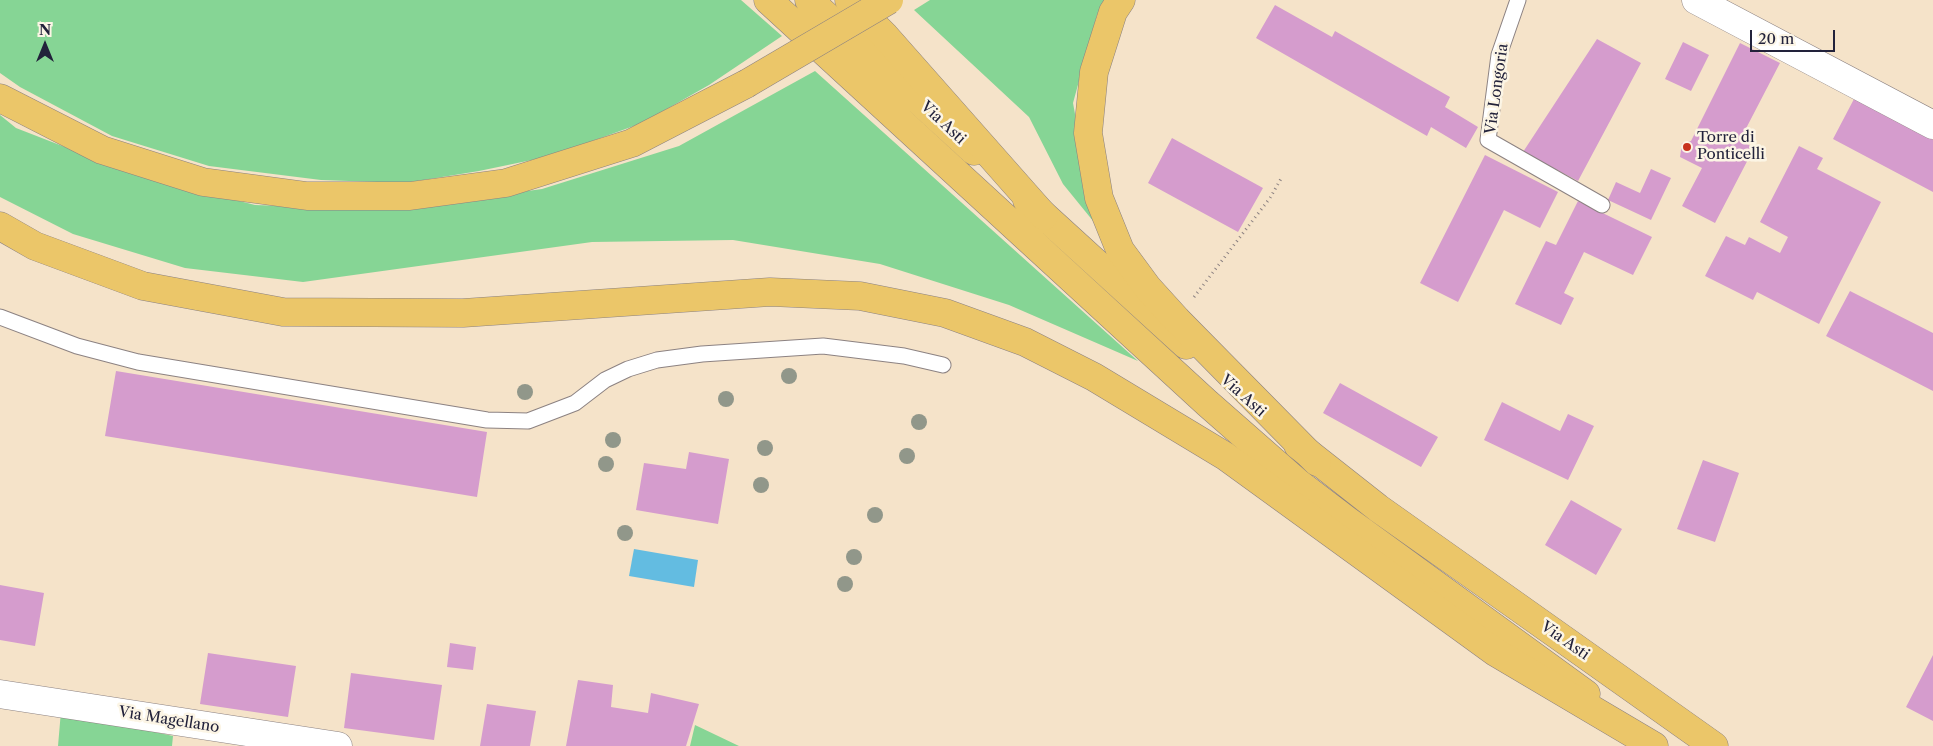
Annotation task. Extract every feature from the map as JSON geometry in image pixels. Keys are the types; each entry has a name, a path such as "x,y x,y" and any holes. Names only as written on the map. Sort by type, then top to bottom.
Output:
{"main road":[{"name":"Via Asti","path":"768,0 1207,403 1298,482 1348,521 1656,746"},
{"name":"Via Asti","path":"809,0 1044,216 1317,462 1564,641 1714,746"},
{"path":"849,0 885,36 1044,216"},
{"path":"0,98 102,150 203,182 307,196 410,196 506,183 632,143 746,84 889,0"},
{"path":"1121,0 1113,12 1094,72 1088,133 1099,198 1120,250 1148,288 1177,320 1317,462"},
{"path":"0,226 35,246 143,286 282,312 463,313 770,292 860,296 946,313 1025,342 1094,376 1217,451 1495,652 1656,746"}],"street":[{"path":"1696,0 1933,125"},
{"name":"Via Magellano","path":"0,694 338,746"}],"lane":[{"name":"Via Longoria","path":"1518,0 1499,55 1488,140 1602,204"},
{"path":"0,317 77,346 138,362 487,420 528,421 575,403 605,380 628,368 657,360 702,354 823,346 904,356 943,365"}],"path":[{"path":"1177,320 1270,198 1282,177"}],"green space":[{"path":"0,0 741,0 782,36 709,85 642,123 551,156 479,171 405,183 321,180 209,166 112,136 20,87 0,73"},
{"path":"930,0 1106,0 1097,15 1073,103 1086,175 1102,232 1063,184 1029,117 914,10"},
{"path":"815,71 1138,361 1009,305 880,264 733,240 592,242 303,282 185,268 73,234 0,197 0,115 16,128 137,175 255,205 390,210 542,189 679,146"},
{"path":"61,711 173,736 172,746 58,746"},
{"path":"695,725 739,746 690,746"}],"water":[{"path":"634,549 698,560 694,587 629,576"}],"building":[{"path":"1275,5 1332,37 1335,31 1450,97 1445,107 1478,127 1466,148 1431,127 1427,136 1256,38"},
{"path":"1597,39 1641,63 1578,181 1523,152"},
{"path":"1683,42 1709,55 1691,91 1665,79"},
{"path":"1740,43 1780,63 1740,140 1754,148 1715,223 1682,206 1702,168 1680,157 1682,143 1691,141"},
{"path":"1854,99 1933,140 1933,192 1833,139"},
{"path":"1172,138 1263,188 1238,232 1148,183"},
{"path":"1799,146 1823,158 1817,169 1881,202 1819,324 1757,292 1753,300 1705,276 1726,236 1745,245 1749,237 1780,253 1788,237 1760,222"},
{"path":"1485,155 1558,192 1540,228 1504,210 1458,302 1420,283"},
{"path":"1651,169 1671,178 1651,220 1608,200 1616,182 1640,193"},
{"path":"1578,201 1652,237 1633,275 1584,252 1564,293 1574,298 1561,325 1515,304 1546,241 1556,245"},
{"path":"1850,291 1933,333 1933,391 1826,336"},
{"path":"116,371 487,432 477,497 105,436"},
{"path":"1340,383 1438,437 1421,467 1323,413"},
{"path":"1502,402 1560,431 1568,414 1594,426 1568,480 1484,440"},
{"path":"689,452 729,459 718,524 636,510 644,463 686,469"},
{"path":"1703,460 1739,473 1715,542 1677,529"},
{"path":"1571,500 1622,529 1596,575 1545,545"},
{"path":"0,585 44,593 35,646 0,640"},
{"path":"450,643 476,647 473,670 447,667"},
{"path":"208,653 296,666 288,717 200,704"},
{"path":"1933,655 1933,721 1906,707"},
{"path":"351,673 442,685 434,740 344,728"},
{"path":"578,680 613,685 611,707 648,713 651,693 699,704 686,746 566,746"},
{"path":"487,704 536,711 530,746 480,746"}],"place":[{"name":"Torre di Ponticelli","path":"1687,147"}]}
